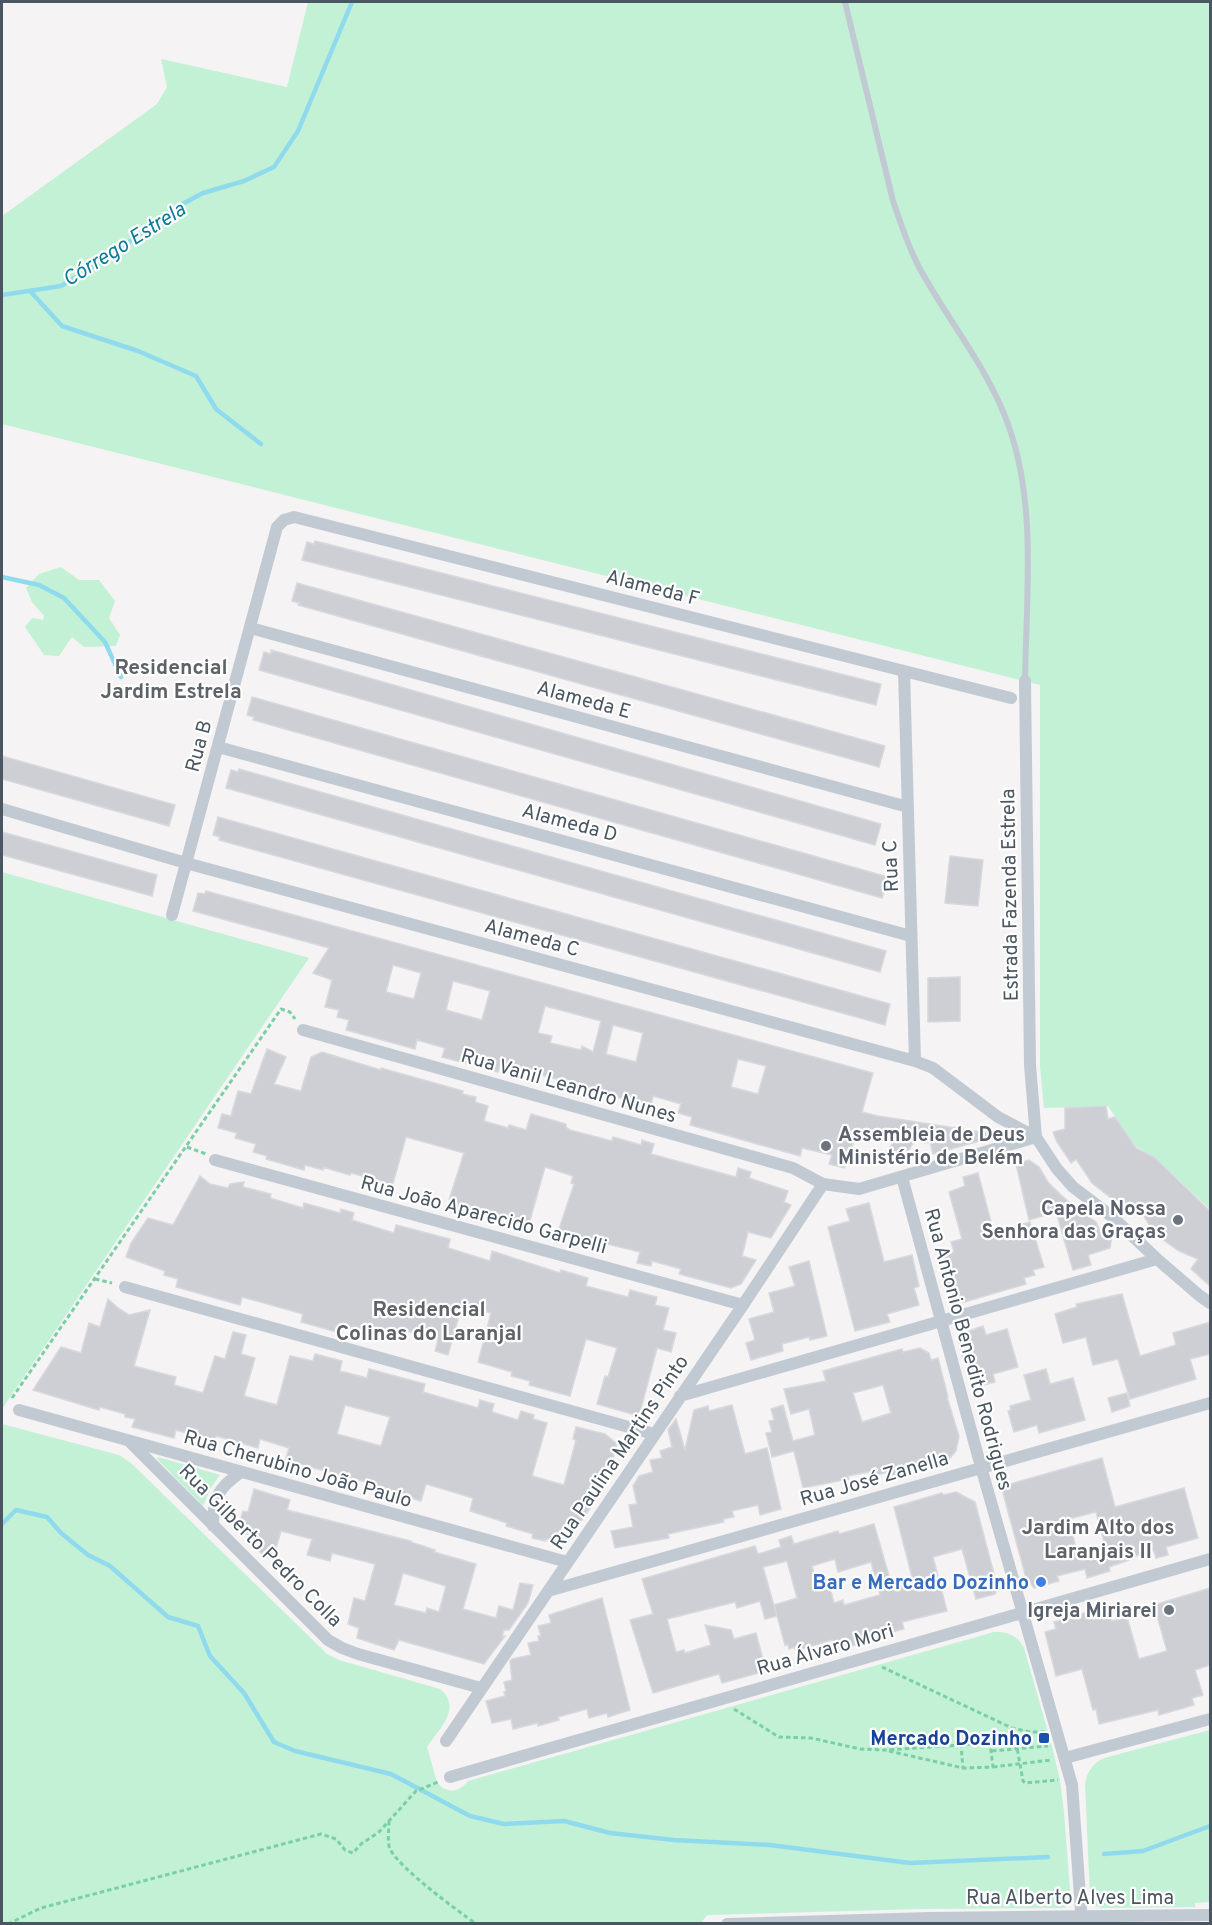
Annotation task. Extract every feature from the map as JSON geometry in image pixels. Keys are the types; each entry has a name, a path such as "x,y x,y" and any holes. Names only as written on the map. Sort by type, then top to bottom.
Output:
{"street":[{"name":"Alameda F","path":"284,520 294,517 1011,698"},
{"name":"Rua B","path":"172,915 278,527 284,520"},
{"name":"Alameda E","path":"250,628 908,807"},
{"name":"Rua C","path":"904,671 915,1061"},
{"name":"Estrada Fazenda Estrela","path":"1025,681 1030,1065 1036,1137"},
{"name":"Alameda D","path":"218,747 911,936"},
{"name":"Alameda C","path":"2,809 186,863 915,1061 933,1068 998,1117 1036,1137"},
{"name":"Rua Vanil Leandro Nunes","path":"303,1030 793,1167 823,1184"},
{"path":"823,1184 859,1189 1036,1137 1068,1182 1110,1215 1157,1259 1210,1303"},
{"name":"Rua João Aparecido Garpelli","path":"215,1160 743,1305"},
{"name":"Rua Antonio Benedito Rodrigues","path":"902,1177 981,1467 1074,1792 1082,1920"},
{"name":"Rua Paulina Martins Pinto","path":"446,1741 823,1184"},
{"path":"680,1396 1157,1259"},
{"path":"125,1287 654,1434"},
{"name":"Rua José Zanella","path":"548,1591 1210,1403"},
{"name":"Rua Cherubino João Paulo","path":"20,1410 567,1562"},
{"name":"Rua Gilberto Pedro Colla","path":"129,1441 335,1644 358,1654 481,1688"},
{"path":"213,1526 215,1499 221,1489 242,1472"},
{"name":"Rua Álvaro Mori","path":"450,1777 1210,1559"},
{"path":"1065,1758 1210,1719"},
{"name":"Rua Alberto Alves Lima","path":"727,1923 1082,1920 1210,1915"}],"lane":[{"path":"845,2 893,201 902,226 920,269 974,353 1009,428 1018,463 1027,529 1025,681"}],"path":[{"path":"6,1407 281,1009 290,1012 303,1030"},
{"path":"186,1147 204,1153 215,1160"},
{"path":"94,1279 125,1287"},
{"path":"867,1657 878,1665 1012,1728 1030,1732 1046,1732"},
{"path":"720,1699 779,1737 811,1738 861,1749 885,1750 990,1743 993,1767"},
{"path":"1016,1742 1025,1783 1058,1780"},
{"path":"961,1745 963,1768"},
{"path":"991,1751 1050,1746"},
{"path":"885,1750 963,1768 993,1767 1065,1758"},
{"path":"8,1923 41,1908 321,1834 336,1839 345,1850 353,1853 361,1844 379,1832 416,1791 428,1786"},
{"path":"389,1821 389,1848 401,1863 449,1904 476,1923"}],"green space":[{"path":"308,2 1210,2 1210,1209 1154,1157 1134,1145 1108,1106 1044,1108 1040,1066 1040,685 2,424 2,216 157,104 167,87 161,59 287,87"},
{"path":"61,567 79,580 99,580 115,601 109,618 120,635 116,646 84,647 72,637 59,656 44,655 25,627 32,618 43,620 44,616 32,602 26,588 39,574"},
{"path":"2,872 309,958 2,1409"},
{"path":"2,1424 119,1455 131,1463 327,1654 339,1660 440,1689 447,1696 449,1711 447,1718 427,1747 437,1782 448,1790 457,1790 468,1781 994,1632 1012,1635 1024,1648 1060,1780 1071,1903 1064,1908 919,1909 707,1915 700,1924 2,1923"},
{"path":"158,1457 220,1475 210,1489 203,1506 157,1459"},
{"path":"1210,1730 1210,1902 1195,1903 1195,1907 1101,1908 1094,1905 1090,1897 1085,1784 1091,1768 1104,1758"}],"building":[{"path":"315,541 881,684 876,705 302,560 307,542 314,544"},
{"path":"297,583 885,746 879,767 298,605 299,603 292,601"},
{"path":"271,650 881,824 875,845 259,670 264,652 271,654"},
{"path":"252,697 888,877 882,898 253,720 254,717 247,715"},
{"path":"2,756 175,805 169,826 2,779"},
{"path":"239,769 886,951 880,972 226,788 231,770 238,772"},
{"path":"218,817 890,1004 885,1025 219,840 220,837 213,835"},
{"path":"2,832 157,875 152,896 2,855"},
{"path":"950,856 983,860 978,906 945,903"},
{"path":"206,891 873,1073 862,1112 1001,1135 933,1154 930,1142 924,1143 918,1135 902,1161 887,1151 896,1139 858,1128 850,1153 855,1154 844,1168 829,1164 832,1155 802,1148 800,1156 690,1125 692,1117 678,1113 681,1104 653,1096 651,1105 637,1101 634,1110 622,1107 624,1099 595,1091 593,1099 581,1095 583,1086 541,1075 539,1083 527,1080 529,1073 500,1065 498,1072 442,1057 445,1048 417,1040 415,1049 346,1030 349,1020 337,1017 339,1010 325,1007 332,980 313,973 329,948 193,911 198,893 205,894","holes":["393,965 421,973 414,999 386,992","453,981 490,991 482,1020 446,1010","545,1006 601,1021 593,1052 582,1046 581,1050 550,1043 552,1036 538,1033","613,1025 643,1033 636,1062 606,1054","738,1059 766,1066 758,1094 731,1087"]},
{"path":"960,977 960,1021 928,1022 928,978"},
{"path":"267,1049 286,1057 274,1084 301,1091 311,1057 322,1052 463,1091 462,1094 476,1097 475,1102 488,1106 484,1121 508,1128 509,1125 526,1130 531,1114 566,1124 570,1130 612,1141 613,1137 641,1145 642,1140 654,1144 651,1154 736,1177 738,1168 751,1172 749,1178 788,1191 784,1202 791,1205 771,1238 748,1232 742,1256 756,1260 741,1284 731,1288 679,1274 681,1269 652,1261 651,1266 637,1263 640,1252 558,1232 574,1184 571,1183 573,1176 545,1167 529,1224 516,1220 515,1223 454,1207 455,1202 449,1200 464,1153 406,1137 392,1187 380,1183 381,1181 351,1173 350,1175 323,1167 323,1170 305,1165 304,1170 266,1159 267,1156 253,1152 256,1144 235,1138 237,1133 218,1128 222,1114 231,1116 238,1091 251,1094"},
{"path":"1106,1106 1108,1119 1115,1117 1136,1148 1154,1157 1210,1211 1210,1286 1191,1269 1198,1259 1179,1251 1162,1239 1151,1228 1139,1208 1131,1212 1124,1202 1120,1205 1092,1183 1076,1159 1071,1163 1057,1142 1053,1132 1065,1129 1065,1108"},
{"path":"1029,1160 1039,1167 1048,1182 1061,1195 1085,1216 1096,1222 1103,1238 1112,1235 1110,1248 1088,1255 1091,1265 1073,1270 1056,1212 1029,1220 1016,1164"},
{"path":"978,1173 994,1233 1030,1222 1044,1267 1033,1270 1035,1275 1024,1278 1026,1284 961,1303 957,1289 947,1292 942,1277 948,1275 943,1255 954,1252 951,1242 962,1239 949,1192 965,1186 963,1177"},
{"path":"200,1176 210,1184 228,1188 230,1184 244,1182 243,1187 271,1194 270,1198 303,1208 304,1203 340,1213 341,1209 354,1213 352,1220 394,1233 396,1225 450,1239 448,1248 490,1261 492,1251 560,1273 561,1270 588,1278 586,1286 628,1297 630,1290 657,1297 655,1305 669,1308 663,1330 676,1333 671,1352 657,1348 639,1416 597,1404 605,1376 608,1377 617,1348 586,1339 570,1396 529,1385 530,1381 511,1376 512,1372 478,1362 491,1313 462,1305 448,1355 435,1351 438,1340 407,1331 405,1340 394,1337 393,1340 339,1325 337,1332 301,1322 303,1314 242,1297 240,1305 176,1287 178,1279 164,1275 165,1271 126,1257 131,1243 148,1218 173,1225"},
{"path":"869,1203 884,1262 912,1255 919,1286 914,1288 919,1305 887,1314 890,1322 855,1331 828,1227 850,1221 846,1209"},
{"path":"809,1261 827,1336 810,1340 809,1337 782,1344 783,1351 751,1360 746,1343 755,1340 749,1319 774,1312 769,1293 795,1286 789,1267"},
{"path":"1122,1294 1140,1356 1176,1345 1173,1333 1210,1322 1210,1354 1190,1359 1196,1379 1130,1399 1118,1359 1093,1365 1086,1337 1063,1343 1055,1314 1077,1307 1076,1304"},
{"path":"108,1299 129,1315 150,1310 134,1366 176,1377 174,1385 203,1393 215,1356 225,1359 233,1332 246,1335 241,1354 255,1358 244,1396 277,1405 290,1356 313,1361 315,1354 342,1361 340,1371 367,1378 369,1369 425,1384 423,1392 478,1408 480,1400 494,1404 492,1412 518,1420 521,1411 534,1415 533,1419 547,1423 532,1476 564,1485 576,1440 573,1439 576,1427 605,1434 617,1444 605,1487 570,1537 556,1534 554,1542 545,1539 545,1541 532,1538 533,1534 506,1526 507,1523 470,1511 473,1498 426,1484 421,1501 395,1493 393,1499 380,1495 383,1487 355,1479 299,1464 297,1472 283,1469 289,1448 260,1439 258,1448 216,1436 215,1441 176,1430 174,1438 132,1427 135,1419 125,1417 125,1414 100,1407 99,1410 33,1390 61,1347 81,1353 89,1323 100,1327","holes":["345,1405 390,1417 381,1446 337,1434"]},
{"path":"983,1326 986,1335 1007,1329 1018,1367 993,1374 995,1382 980,1386 979,1381 973,1383 959,1344 966,1332"},
{"path":"920,1348 929,1353 931,1360 938,1358 959,1436 956,1451 949,1459 932,1466 930,1460 901,1468 903,1474 888,1478 887,1472 874,1476 873,1471 848,1476 849,1479 803,1488 794,1451 772,1457 766,1433 772,1432 769,1421 774,1420 771,1409 783,1405 793,1441 815,1435 809,1409 791,1414 784,1389 826,1381 823,1371 902,1349 903,1352","holes":["883,1385 891,1413 862,1422 853,1393"]},
{"path":"1046,1369 1050,1384 1073,1378 1085,1420 1039,1433 1037,1425 1014,1432 1008,1411 1011,1410 1010,1406 1031,1400 1024,1375"},
{"path":"1127,1393 1130,1406 1112,1412 1108,1398"},
{"path":"732,1405 745,1454 767,1448 781,1509 760,1515 758,1505 732,1511 734,1517 723,1519 724,1522 668,1534 669,1538 615,1548 611,1531 633,1527 629,1505 637,1504 633,1486 639,1476 653,1472 650,1460 662,1458 660,1451 672,1447 668,1430 676,1419 685,1450 694,1410 708,1406 709,1411"},
{"path":"1102,1458 1115,1507 1184,1488 1198,1538 1166,1547 1168,1555 1156,1558 1154,1551 1128,1558 1129,1560 1109,1567 1110,1571 1087,1578 1085,1569 1057,1576 1059,1581 1034,1588 1026,1578 1003,1486","holes":["1096,1512 1105,1545 1077,1553 1069,1519"]},
{"path":"254,1489 290,1500 287,1510 411,1541 435,1550 434,1552 476,1564 463,1609 496,1618 499,1606 513,1610 520,1583 533,1585 528,1603 509,1630 504,1630 502,1636 505,1636 484,1664 399,1640 394,1650 357,1638 359,1628 348,1624 354,1598 365,1601 375,1564 332,1553 330,1561 307,1555 312,1539 281,1531 273,1559 264,1556 258,1550 259,1544 249,1541 251,1535 237,1531 243,1511 248,1512","holes":["403,1573 446,1586 439,1612 427,1608 426,1613 394,1605"]},
{"path":"956,1492 975,1502 998,1589 995,1594 976,1599 962,1549 933,1557 947,1611 902,1622 904,1629 892,1632 891,1628 866,1635 868,1641 835,1651 832,1640 802,1649 795,1649 795,1647 789,1649 788,1644 785,1645 774,1605 797,1598 787,1561 763,1567 777,1616 765,1619 760,1601 737,1608 735,1602 667,1619 676,1652 684,1650 685,1653 711,1645 705,1625 731,1630 734,1639 756,1633 766,1671 722,1683 719,1674 653,1693 630,1620 653,1614 642,1579 755,1546 758,1554 781,1547 779,1540 791,1536 794,1544 838,1531 839,1534 874,1524 892,1586 913,1581 894,1507 942,1493 943,1495","holes":["835,1559 838,1572 871,1562 880,1595 844,1605 843,1600 834,1603 830,1588 819,1591 812,1566"]},
{"path":"1210,1588 1210,1665 1195,1670 1203,1695 1192,1698 1194,1705 1159,1715 1158,1710 1099,1724 1082,1669 1056,1676 1045,1632 1056,1629 1054,1622 1108,1606 1112,1621 1127,1617 1139,1659 1167,1651 1154,1605"},
{"path":"602,1598 630,1710 608,1717 607,1713 589,1718 587,1709 558,1717 559,1720 538,1726 538,1723 513,1729 511,1719 492,1723 486,1701 505,1696 504,1682 512,1680 510,1661 531,1655 528,1643 539,1641 538,1636 541,1636 538,1626 551,1623 549,1615"}],"waterway":[{"name":"Córrego Estrela","path":"2,295 61,286 106,259 175,208 203,193 244,181 274,167 298,131 352,2"},
{"path":"30,291 62,326 138,351 196,376 216,409 261,444"},
{"path":"2,577 39,585 64,598 105,642 121,677"},
{"path":"2,1524 16,1510 47,1517 61,1533 88,1555 110,1566 168,1617 198,1626 210,1656 244,1693 274,1742 295,1751 391,1774 470,1816 504,1824 564,1821 610,1833 674,1840 770,1845 910,1863 1048,1857"},
{"path":"1104,1854 1143,1851 1210,1826"}],"place":[{"name":"Assembleia de Deus Ministério de Belém","path":"826,1146"},
{"name":"Capela Nossa Senhora das Graças","path":"1178,1220"},
{"name":"Bar e Mercado Dozinho","path":"1041,1582"},
{"name":"Igreja Miriarei","path":"1169,1610"},
{"name":"Mercado Dozinho","path":"1044,1738"}],"district":[{"name":"Residencial Jardim Estrela","path":"171,679"},
{"name":"Residencial Colinas do Laranjal","path":"429,1321"},
{"name":"Jardim Alto dos Laranjais II","path":"1098,1539"}]}
